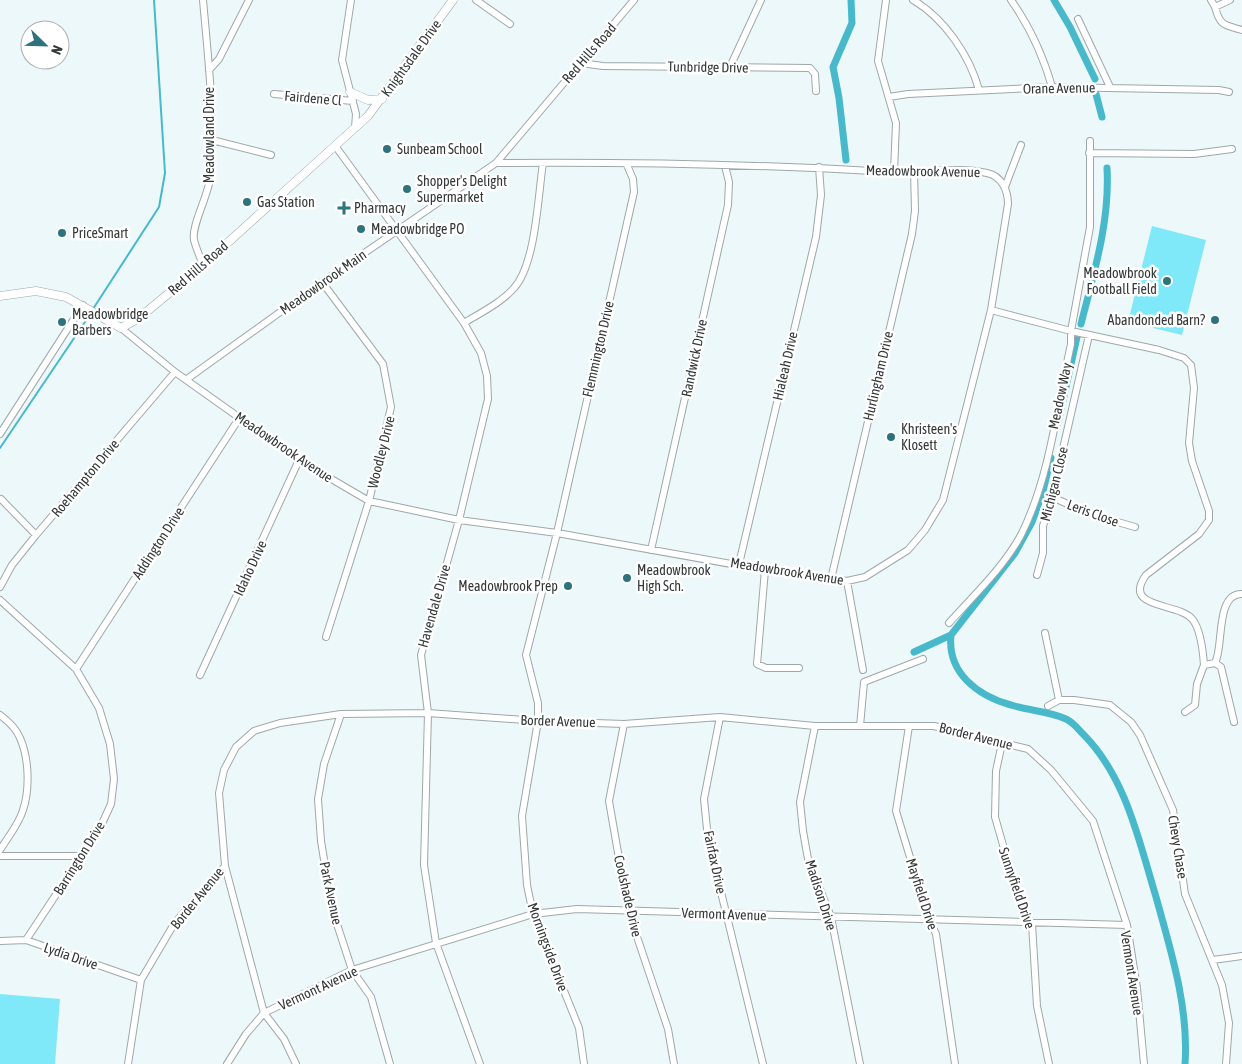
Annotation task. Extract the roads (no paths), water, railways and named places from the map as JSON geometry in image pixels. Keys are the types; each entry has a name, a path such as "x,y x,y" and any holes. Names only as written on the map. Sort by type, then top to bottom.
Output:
{"main road":[{"name":"Knightsdale Drive","path":"368,116 453,0"},
{"path":"350,92 368,100 382,99"},
{"name":"Red Hills Road","path":"121,328 139,318 203,265 336,147 368,116"},
{"path":"0,296 36,291 66,297 121,328"}],"street":[{"name":"Meadowland Drive","path":"203,0 212,140 208,193 195,227 194,238 203,265"},
{"path":"209,70 219,59 249,0"},
{"path":"351,0 342,60 356,114 356,128"},
{"path":"476,0 510,24"},
{"name":"Red Hills Road","path":"543,104 581,63 634,0"},
{"path":"730,67 761,0"},
{"path":"886,0 878,61 896,123 894,172"},
{"path":"913,0 935,17 966,58 979,90"},
{"path":"1011,0 1030,28 1045,61 1052,87"},
{"path":"1211,0 1223,25 1242,30"},
{"path":"1215,7 1230,0"},
{"path":"1078,19 1110,87"},
{"name":"Tunbridge Drive","path":"581,63 612,66 812,69 815,74 816,91"},
{"name":"Orane Avenue","path":"889,97 1052,87 1219,90 1230,92"},
{"name":"Fairdene Cl","path":"274,94 353,101"},
{"name":"Meadowbrook Main","path":"188,379 322,282 496,163 543,104"},
{"path":"212,140 271,155"},
{"name":"Meadow Way","path":"949,623 991,577 1009,554 1031,512 1043,476 1071,344 1071,331 1090,227 1090,141"},
{"path":"1005,187 1021,145"},
{"name":"Havendale Drive","path":"336,147 464,323 481,353 486,376 488,399 459,520 420,655 428,713 424,865 436,943 480,1064"},
{"path":"1089,153 1194,154 1232,149"},
{"path":"464,323 514,288 522,278 530,255 534,233 543,162"},
{"name":"Meadowbrook Avenue","path":"121,328 175,372 188,379 299,460 369,501 459,520 556,533 765,570 847,581 864,577 908,550 925,530 942,500 991,310 1008,204 1005,187 999,179 988,173 894,172 819,167 543,162 496,163"},
{"name":"Flemmington Drive","path":"556,533 634,192 633,179 627,165"},
{"name":"Randwick Drive","path":"652,550 728,205 729,182 725,166"},
{"name":"Hialeah Drive","path":"739,564 816,237 821,195 819,167"},
{"name":"Hurlingham Drive","path":"831,579 912,234 915,211 914,171"},
{"name":"Woodley Drive","path":"322,282 383,364 391,407 369,501 326,637"},
{"path":"0,434 83,305"},
{"path":"991,310 1071,331 1159,350 1184,358 1191,365 1194,388 1190,443 1192,461 1209,511 1209,520 1199,534 1146,575 1141,585 1144,599 1150,603 1186,612 1194,620 1204,665 1197,684 1195,705 1184,712"},
{"name":"Michigan Close","path":"1037,574 1043,553 1043,526 1052,497 1089,335"},
{"name":"Roehampton Drive","path":"0,587 12,566 36,536 175,372"},
{"name":"Addington Drive","path":"76,669 240,417"},
{"name":"Idaho Drive","path":"200,675 299,460"},
{"name":"Leris Close","path":"1052,497 1090,514 1135,527"},
{"path":"0,500 36,536"},
{"name":"Morningside Drive","path":"556,533 526,655 538,703 538,721 522,816 527,885 533,914 579,1028 584,1064"},
{"path":"765,570 758,664 766,668 799,668"},
{"path":"847,581 863,670"},
{"path":"1215,662 1219,653 1220,626 1225,606 1233,596 1242,594"},
{"name":"Barrington Drive","path":"0,600 76,669 99,708 110,744 114,780 111,804 100,828 26,940"},
{"path":"1045,633 1059,700 1048,706"},
{"path":"860,726 864,682 923,659"},
{"path":"1204,665 1215,662"},
{"path":"1215,662 1221,667 1234,722"},
{"name":"Chevy Chase","path":"1059,700 1098,702 1110,705 1131,722 1140,735 1172,810 1185,894 1222,985 1229,1024 1226,1064"},
{"name":"Border Avenue","path":"128,1064 141,980 174,924 226,866 219,793 224,770 236,747 254,731 271,726 341,714 428,713 538,721 624,724 720,717 815,726 934,726 1028,749 1040,758 1090,816 1127,925"},
{"name":"Park Avenue","path":"341,714 324,764 318,799 321,841 332,909 352,970 371,998 390,1064"},
{"path":"0,715 11,724 20,738 27,779 23,812 0,850"},
{"name":"Fairfax Drive","path":"720,717 704,799 708,839 763,1064"},
{"name":"Coolshade Drive","path":"624,724 609,801 628,910 668,1029 674,1064"},
{"name":"Madison Drive","path":"815,726 800,802 808,859 831,918 860,1064"},
{"name":"Mayfield Drive","path":"909,726 896,811 936,934 955,1064"},
{"name":"Sunnyfield Drive","path":"1002,743 996,771 995,817 1023,915 1032,924 1037,1006 1048,1064"},
{"path":"0,856 82,856"},
{"path":"226,866 264,1013 284,1039 296,1064"},
{"name":"Vermont Avenue","path":"227,1064 246,1034 264,1013 352,970 533,914 577,909 1032,924 1127,925 1137,988 1144,1064"},
{"name":"Lydia Drive","path":"0,941 26,940 141,980"},
{"path":"1213,960 1242,956"}],"waterway":[{"path":"93,309 159,207 165,173 154,0"},
{"path":"846,160 839,98 833,67 852,23 851,0"},
{"path":"1054,0 1070,27 1095,79"},
{"path":"1096,94 1102,117"},
{"path":"1081,324 1104,227 1107,168"},
{"path":"0,448 91,313"},
{"path":"1058,423 1077,337"},
{"path":"914,652 951,635 1015,553 1032,522 1043,491 1051,458"},
{"path":"951,635 951,649 954,661 967,681 987,696 999,701 1053,714 1069,720 1098,751 1121,790 1137,832 1178,980 1186,1043 1185,1064"}],"place":[{"name":"Sunbeam School","path":"387,149"},
{"name":"Shopper's Delight Supermarket","path":"407,189"},
{"name":"Gas Station","path":"247,202"},
{"name":"Pharmacy","path":"344,208"},
{"name":"Meadowbridge PO","path":"361,229"},
{"name":"PriceSmart","path":"62,233"},
{"name":"Meadowbrook Football Field","path":"1167,281"},
{"name":"Abandonded Barn?","path":"1215,320"},
{"name":"Meadowbridge Barbers","path":"62,322"},
{"name":"Khristeen's Klosett","path":"891,437"},
{"name":"Meadowbrook High Sch.","path":"627,578"},
{"name":"Meadowbrook Prep","path":"568,586"}]}
